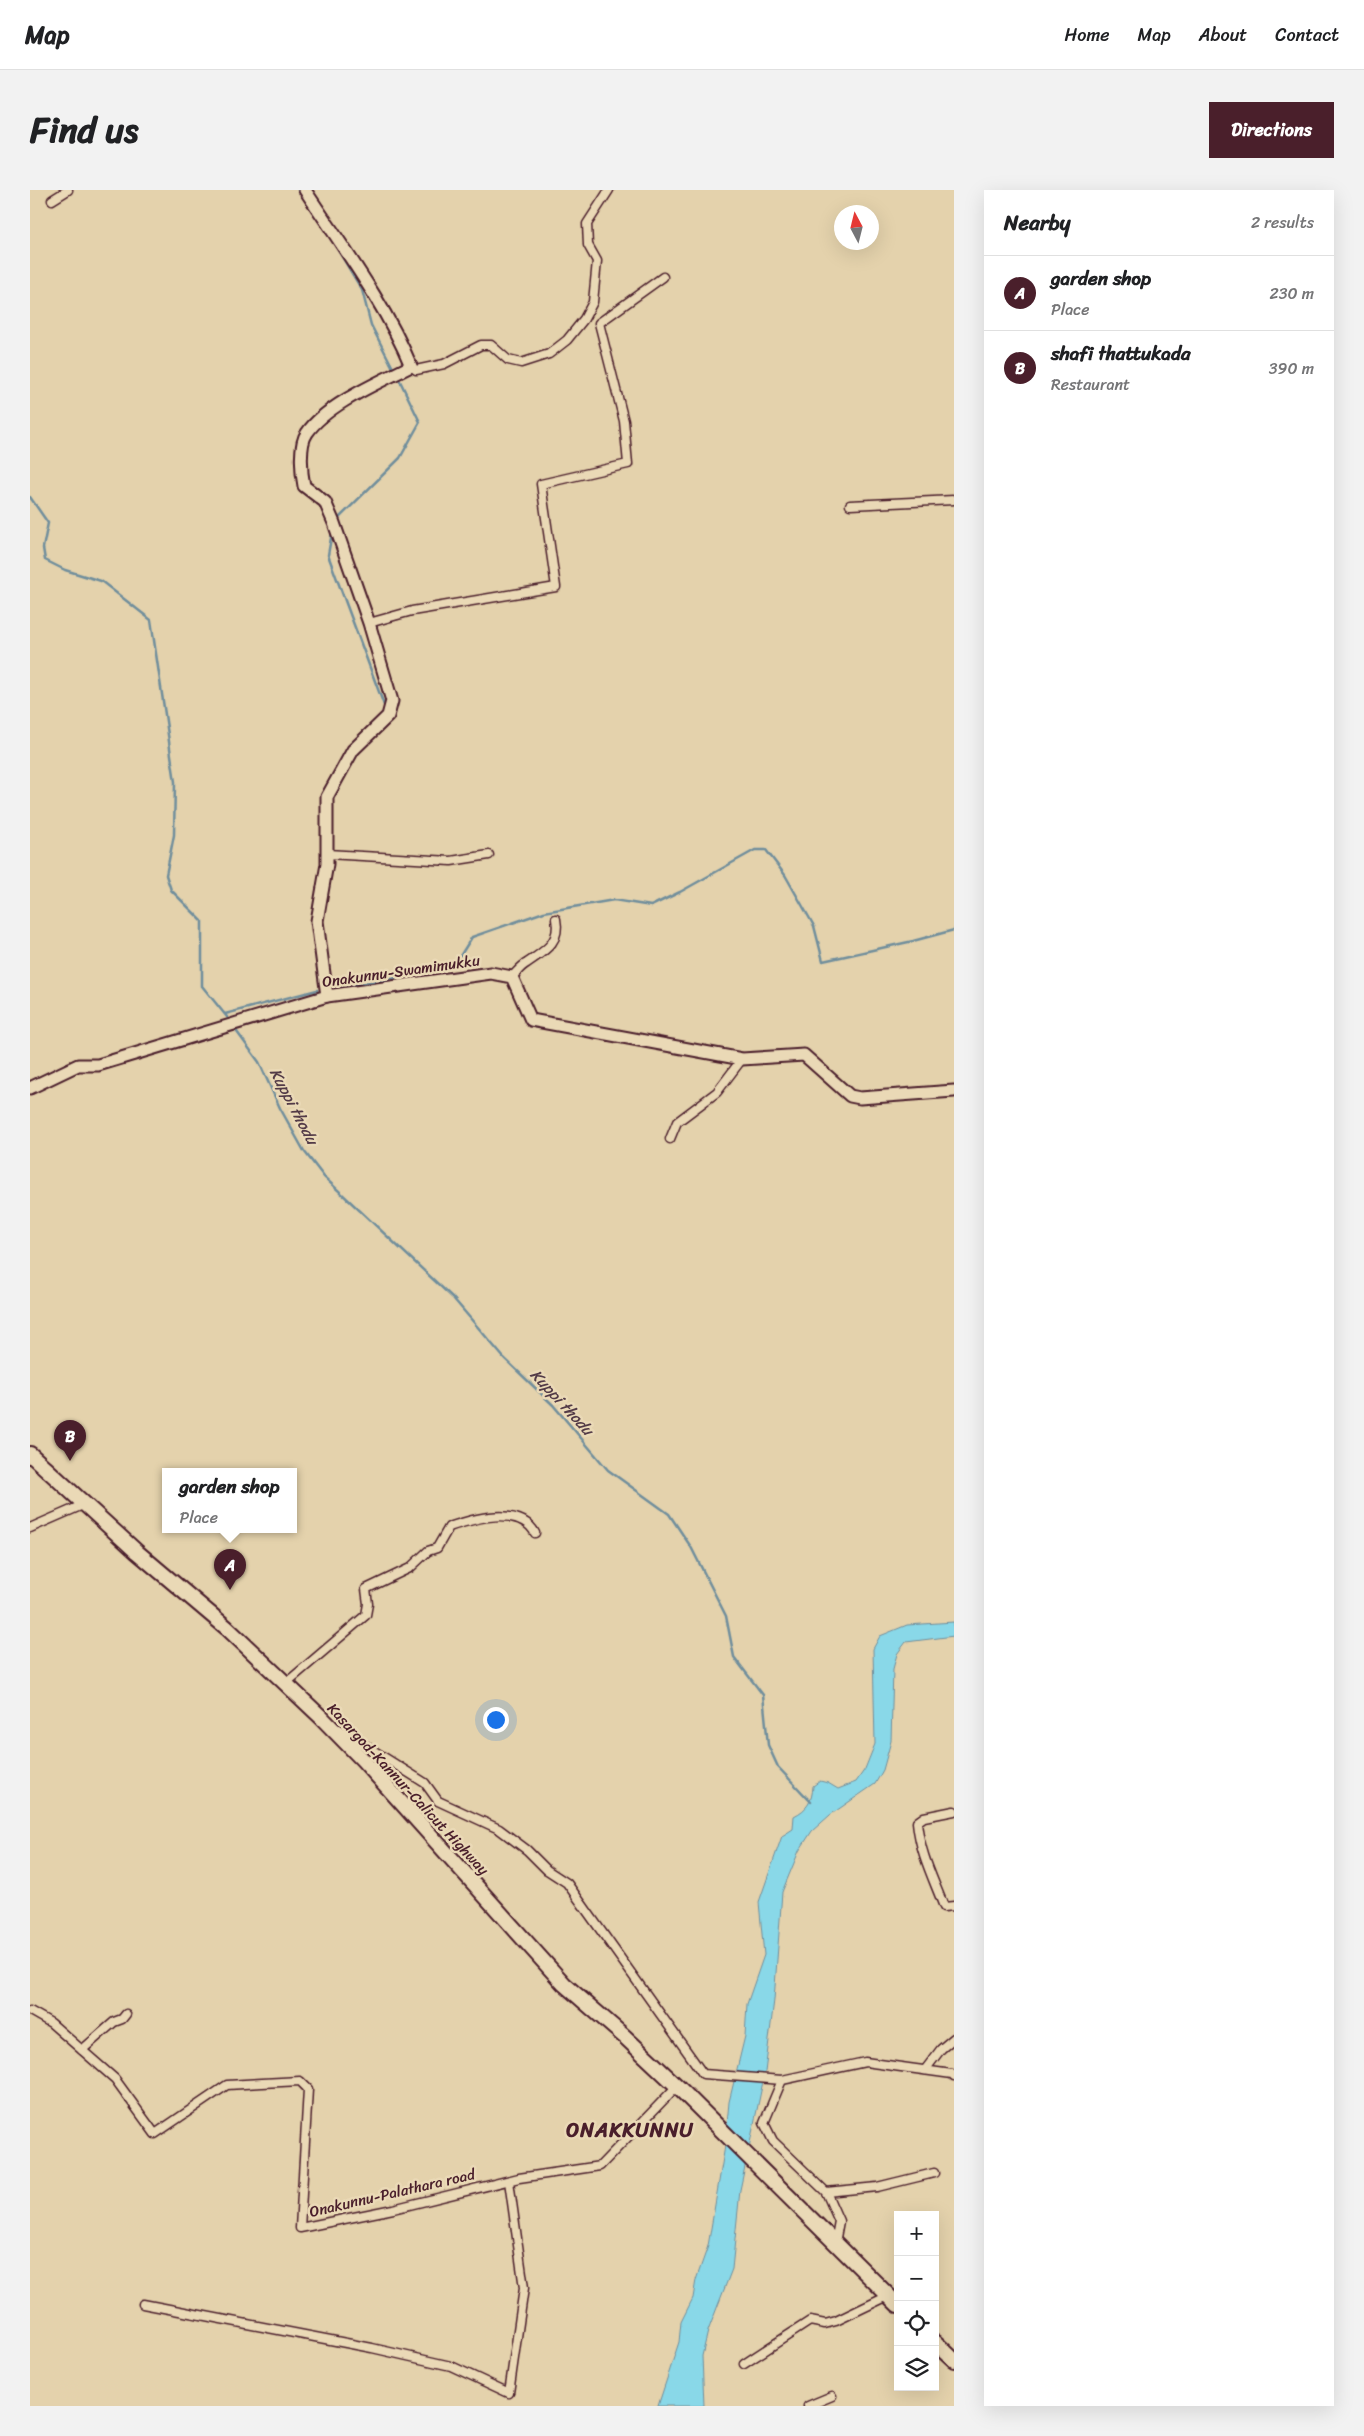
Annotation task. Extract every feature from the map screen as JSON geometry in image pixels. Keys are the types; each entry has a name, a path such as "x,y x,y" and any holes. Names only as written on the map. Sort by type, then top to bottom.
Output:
{"highway":[{"name":"Kasargod-Kannur-Calicut Highway","path":"30,1454 227,1628 321,1717 363,1760 564,1984 626,2037 835,2242"},
{"path":"835,2242 893,2300"},
{"path":"939,2346 954,2360"}],"street":[{"path":"52,200 68,190"},
{"path":"304,190 352,261 402,345 411,366 416,370 433,368 481,345 491,345 508,360 521,363 549,354 567,340 584,319 593,302 597,261 588,245 587,224 609,190"},
{"path":"369,623 412,611 556,587 540,484 628,464 624,422 599,323 663,277"},
{"path":"327,996 317,921 327,854 326,797 353,750 388,716 392,702 369,623 325,502 304,486 300,467 306,433 339,403 411,366"},
{"path":"850,505 954,500"},
{"path":"327,854 451,861 489,855"},
{"path":"556,919 557,926 554,942 548,950 524,964 512,977 531,1020 742,1059 804,1055 850,1096 860,1098 954,1091"},
{"name":"Onakunnu-Swamimukku","path":"30,1088 78,1065 98,1065 327,996 491,974 512,977"},
{"path":"670,1139 677,1122 717,1092 742,1059"},
{"path":"30,1528 85,1504"},
{"path":"285,1684 366,1615 368,1604 366,1589 410,1568 428,1551 437,1548 449,1527 474,1520 501,1516 516,1518 531,1524 535,1533"},
{"path":"321,1717 425,1784 438,1801 499,1829 527,1850 547,1870 567,1883 703,2074 782,2080 865,2062 952,2074 954,2076"},
{"path":"954,1811 924,1817 917,1822 919,1845 930,1877 944,1907 954,1906"},
{"name":"Onakunnu-Palathara road","path":"30,2011 51,2023 115,2079 155,2134 227,2085 300,2081 308,2089 300,2228 509,2181 600,2166 677,2086"},
{"path":"82,2050 126,2014"},
{"path":"925,2070 941,2049 954,2038"},
{"path":"782,2080 764,2123 773,2141 826,2192 839,2221 835,2242"},
{"path":"826,2192 877,2187 934,2173"},
{"path":"144,2304 372,2348 452,2366 509,2393 524,2288 509,2181"},
{"path":"744,2364 810,2321 825,2324 893,2300"},
{"path":"808,2406 832,2396"}],"water":[{"path":"954,1622 954,1636 906,1642 897,1654 893,1669 891,1741 883,1770 875,1784 830,1815 812,1831 799,1851 782,1892 774,2000 765,2072 740,2190 732,2269 708,2331 702,2356 704,2406 658,2406 679,2342 681,2322 693,2298 696,2280 708,2246 725,2146 729,2102 745,2036 747,2004 764,1955 759,1902 782,1836 793,1829 794,1816 808,1804 812,1796 813,1786 820,1781 838,1789 856,1782 865,1769 875,1744 873,1649 880,1636 907,1625"}],"waterway":[{"path":"298,190 302,196"},
{"path":"332,240 362,290 371,325 393,368"},
{"path":"337,520 400,458 420,422 400,381"},
{"path":"30,497 48,523 43,548 45,560 65,570 101,581 151,620 175,782 174,835 166,875 171,890 202,921 202,986 227,1017"},
{"path":"332,532 328,555 385,708"},
{"path":"336,988 432,971 457,961 472,937 544,912 614,900 651,906 755,850 766,850 785,875 814,926 823,961 954,930"},
{"path":"225,1014 317,990"},
{"name":"Kuppi thodu","path":"237,1032 259,1062 280,1108 304,1151 324,1177 453,1298 504,1358 553,1405 608,1470 669,1514 691,1547 726,1616 734,1657 763,1695 768,1745 778,1767 811,1802"}],"place":[{"name":"shafi thattukada","path":"70,1461"},
{"name":"garden shop","path":"230,1590"}],"district":[{"name":"ONAKKUNNU","path":"630,2130"}]}
